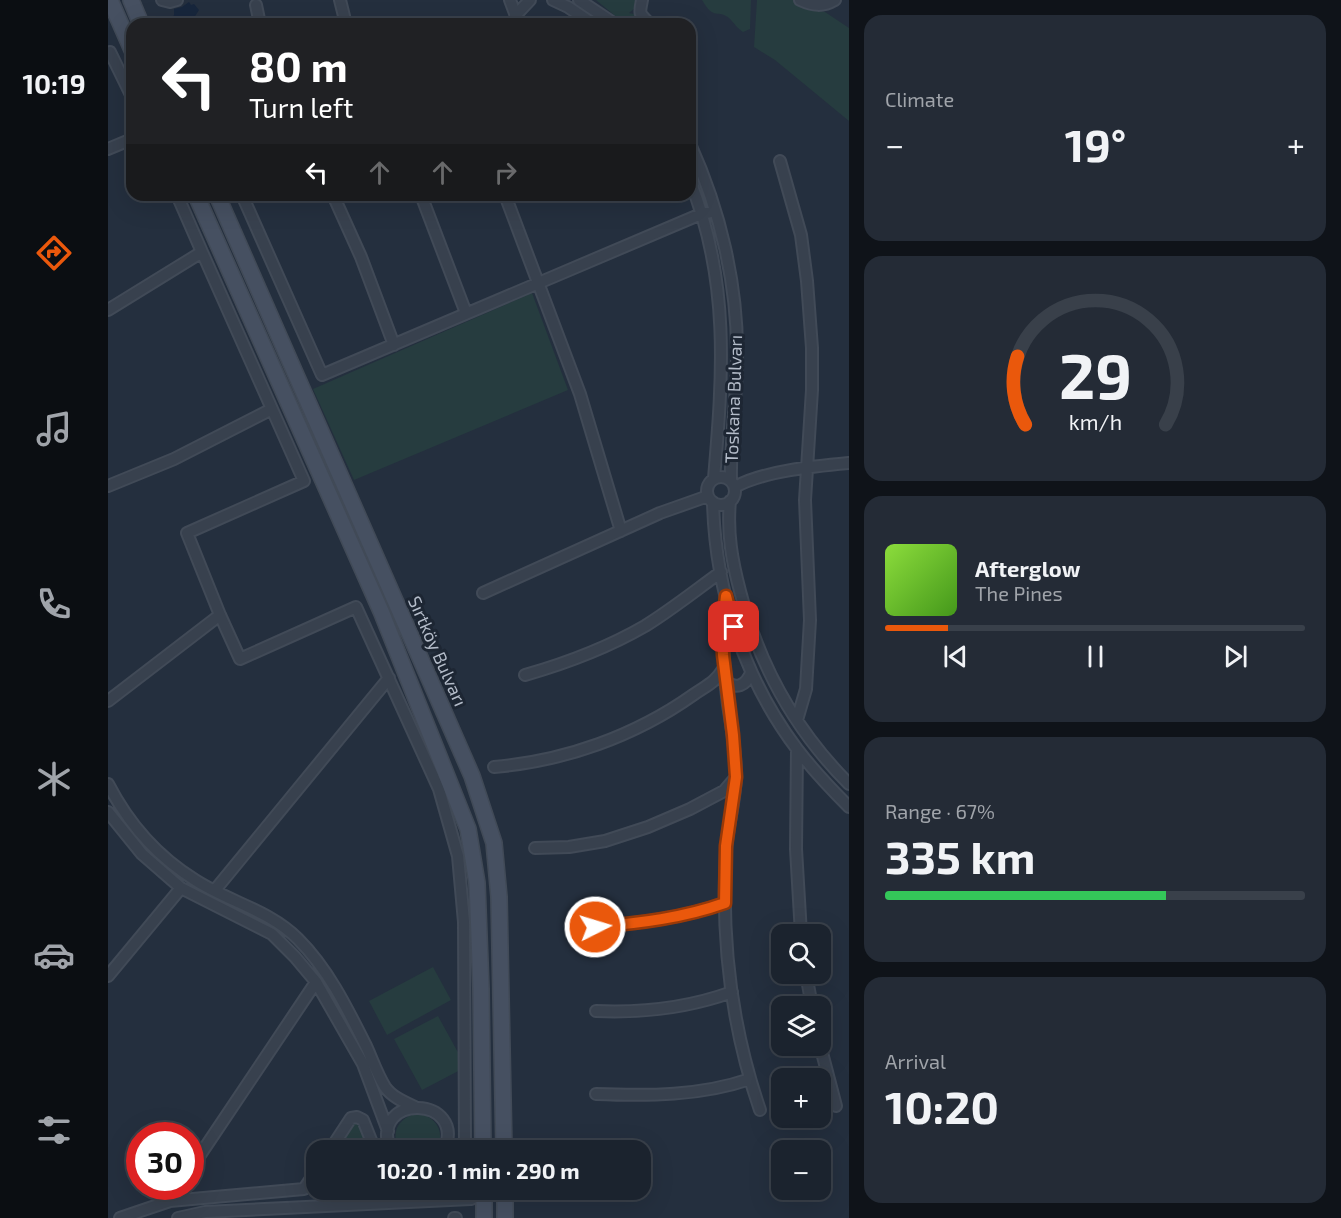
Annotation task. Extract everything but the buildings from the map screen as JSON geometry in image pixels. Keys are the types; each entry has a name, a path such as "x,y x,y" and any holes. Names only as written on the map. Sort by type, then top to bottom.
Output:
{"main road":[{"path":"110,0 114,26 126,42"},
{"path":"114,26 135,8"},
{"name":"Sırtköy Bulvarı","path":"199,201 381,611 468,829 477,883 483,1140"},
{"name":"Sırtköy Bulvarı","path":"220,201 470,771 494,843 499,897 504,1140"},
{"path":"349,539 364,531"},
{"path":"448,779 470,771"},
{"path":"479,927 499,928"},
{"path":"484,1200 484,1218"},
{"path":"505,1200 505,1218"}],"street":[{"path":"162,0 170,2 177,0"},
{"path":"340,0 344,18"},
{"path":"510,0 516,18"},
{"path":"518,18 530,0"},
{"path":"554,0 584,18"},
{"path":"579,0 606,18"},
{"path":"642,0 639,9 644,18"},
{"path":"800,0 815,6 828,4 835,0"},
{"path":"256,5 259,18"},
{"path":"108,53 110,52 126,85"},
{"path":"108,149 126,142"},
{"name":"Toskana Bulvarı","path":"696,158 715,211 730,275 737,354 731,449 735,493 730,501 728,523 730,549 747,619 780,695 812,744 849,784"},
{"path":"780,161 801,234 807,281 812,380 805,500 810,620 806,689 797,720"},
{"name":"Toskana Bulvarı","path":"696,199 713,260 720,301 723,355 721,403 714,478 708,485 726,596 734,627 751,673 770,709 797,749 849,807"},
{"path":"180,201 304,481 187,533 240,659 356,607 389,678 439,789 458,856 464,922 465,1140"},
{"path":"245,201 322,375 701,214 715,211"},
{"path":"336,201 394,345"},
{"path":"423,201 466,314"},
{"path":"507,201 580,394 621,531"},
{"path":"108,310 202,252"},
{"path":"108,486 174,459 272,409"},
{"path":"733,484 806,468 849,463"},
{"name":"Toskana Bulvarı","path":"714,478 723,477 733,484"},
{"path":"483,593 660,513 711,499 722,504 730,501"},
{"path":"525,675 584,657 629,635 721,572"},
{"path":"726,596 722,630 724,668 736,777 726,846 725,930 737,1022 750,1079 760,1110"},
{"path":"108,701 220,615"},
{"path":"494,767 548,759 583,749 638,727 664,714 717,680 724,668"},
{"path":"725,680 731,686 737,686 744,684 751,673"},
{"path":"215,891 389,678"},
{"path":"797,749 796,849 800,924"},
{"path":"535,848 569,847 605,841 648,827 724,791 736,777"},
{"path":"108,784 133,824 152,846 195,880 265,914 297,938 326,974 346,1005 386,1088 399,1099 415,1107"},
{"path":"108,812 142,854 181,888 272,934 295,957 316,982 363,1064 388,1131"},
{"path":"108,976 181,888"},
{"path":"595,927 665,919 725,903"},
{"path":"204,1149 316,982"},
{"path":"596,1011 620,1012 673,1007 710,1000 732,992"},
{"path":"823,1056 836,1106"},
{"path":"596,1094 694,1092 729,1086 750,1079"},
{"path":"387,1140 392,1121 398,1114 405,1109 424,1107 441,1118 446,1127 447,1140"},
{"path":"337,1140 351,1118 357,1117 363,1120 371,1140"},
{"path":"120,1218 170,1201 304,1190 306,1187"},
{"path":"178,1218 205,1212 451,1200"}],"green space":[{"path":"596,0 635,0 635,8 629,13 637,18 618,18"},
{"path":"702,0 751,0 750,29 743,32 729,18 713,13"},
{"path":"757,0 793,0 804,7 825,12 849,28 849,121 775,60 754,47"},
{"path":"532,293 568,390 354,480 313,389"},
{"path":"433,967 451,1000 387,1035 369,1001"},
{"path":"438,1016 466,1067 422,1090 394,1039"},
{"path":"418,1113 425,1115 435,1122 440,1132 440,1140 396,1140 398,1127 411,1115"},
{"path":"357,1119 366,1140 340,1140"}],"water":[{"path":"189,2 199,10 194,18 172,18 174,9"}],"route":[{"path":"595,927 660,920 725,903 726,846 736,777 723,655 722,630 726,596 734,627"}]}
